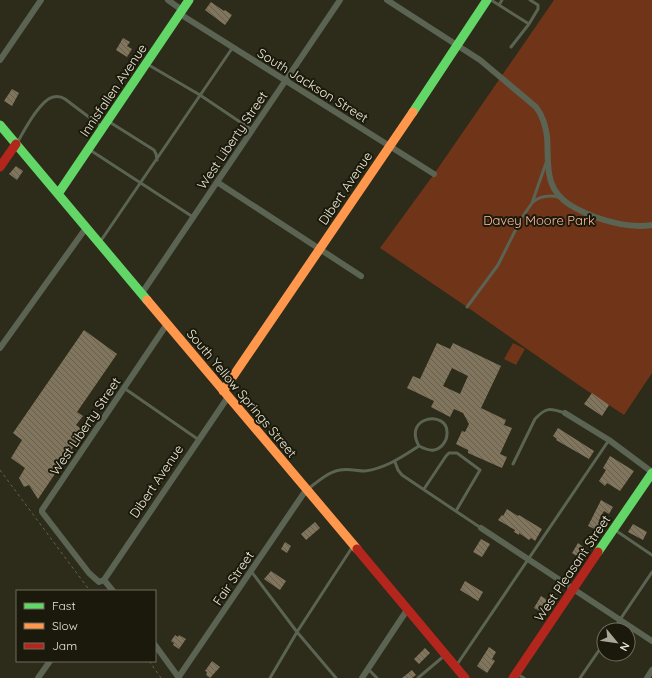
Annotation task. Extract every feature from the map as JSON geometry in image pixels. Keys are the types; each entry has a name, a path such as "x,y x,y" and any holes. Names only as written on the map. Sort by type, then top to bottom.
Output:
{"street":[{"path":"0,60 41,0"},
{"name":"South Jackson Street","path":"168,0 181,12 233,47 434,174"},
{"name":"Innisfallen Avenue","path":"58,194 189,0"},
{"name":"West Liberty Street","path":"142,293 340,0"},
{"path":"387,0 480,60 536,107 542,114 545,124 549,173 551,182 559,197 573,207 600,219 634,226 652,225"},
{"name":"Dibert Avenue","path":"104,580 199,440 226,394 320,249 487,0"},
{"name":"South Yellow Springs Street","path":"0,125 465,678"},
{"path":"0,167 16,144"},
{"path":"217,182 361,276"},
{"path":"0,348 86,228"},
{"name":"West Liberty Street","path":"104,580 102,582 95,579 48,520 42,510 167,324"},
{"path":"565,413 608,440 652,472"},
{"name":"West Pleasant Street","path":"518,676 573,589 652,472"},
{"name":"Fair Street","path":"178,678 306,490"},
{"path":"481,528 652,641"},
{"path":"104,580 112,590"},
{"path":"362,678 407,610"},
{"path":"156,646 178,678"},
{"path":"38,678 49,662"},
{"path":"647,678 652,670"}],"lane":[{"path":"491,0 529,24"},
{"path":"499,5 502,0"},
{"path":"511,47 529,24 538,9 538,5 530,0"},
{"path":"99,243 233,47"},
{"path":"146,63 200,95 252,130"},
{"path":"16,144 44,103 50,98 60,97 66,99 105,124 154,150 157,160"},
{"path":"88,149 193,217"},
{"path":"532,203 548,156"},
{"path":"467,307 498,265 521,219 532,203 536,199 542,197 559,197"},
{"path":"124,388 199,440"},
{"path":"513,464 535,419 541,413 547,409 554,409 565,413"},
{"path":"432,418 440,420 445,425 448,432 447,439 441,446 434,450 419,446 415,438 415,430 419,425 425,420 432,418"},
{"path":"455,667 608,440"},
{"path":"306,490 331,473 340,470 365,471 395,462 419,446"},
{"path":"424,489 446,456 449,453 457,453 480,470 456,511"},
{"path":"395,462 402,475 481,528"},
{"path":"614,529 652,554"},
{"path":"270,678 297,632 354,546"},
{"path":"251,571 297,632 336,678"},
{"path":"620,620 652,572"},
{"path":"418,678 445,655"},
{"path":"580,678 596,655"},
{"path":"368,669 377,678"}],"path":[{"path":"0,470 89,590"},
{"path":"150,662 161,678"}],"green space":[{"name":"Davey Moore Park","path":"554,0 652,0 652,373 624,415 380,248 434,174"},
{"path":"513,343 525,349 516,365 504,359"}],"building":[{"path":"211,2 232,15 225,25 205,10"},
{"path":"123,38 130,42 127,46 132,49 127,57 116,50"},
{"path":"12,89 19,93 12,106 4,101"},
{"path":"16,166 23,171 17,180 9,174"},
{"path":"84,330 117,354 77,412 83,416 76,425 84,431 38,499 29,485 24,487 19,478 25,468 11,458 22,440 13,433"},
{"path":"437,343 450,349 453,343 501,366 481,408 506,420 504,425 512,428 500,454 507,457 502,468 468,453 468,450 456,444 462,431 465,432 469,424 463,413 454,409 450,417 431,407 434,401 407,388 413,376 420,379","holes":["452,368 468,376 460,394 443,386"]},
{"path":"592,393 609,405 602,416 584,404"},
{"path":"558,428 594,451 589,459 556,440 557,439 553,436"},
{"path":"610,456 634,471 620,491 607,483 605,486 599,481 606,470 603,468"},
{"path":"601,500 613,507 609,514 604,511 598,524 602,525 599,531 588,526"},
{"path":"507,509 542,529 535,541 531,538 529,540 519,533 519,535 514,532 515,530 498,520 502,515 503,516"},
{"path":"315,522 320,528 306,540 301,534"},
{"path":"633,524 647,532 643,540 628,532"},
{"path":"481,539 490,544 482,557 473,552"},
{"path":"285,542 291,546 287,553 281,549"},
{"path":"578,543 586,549 580,558 572,553"},
{"path":"271,571 286,581 280,590 264,579"},
{"path":"465,581 483,592 478,601 460,590"},
{"path":"541,596 549,601 542,612 534,608"},
{"path":"175,635 178,637 179,635 186,639 179,649 173,645 174,643 171,641"},
{"path":"489,647 496,652 492,659 495,661 487,673 477,666"},
{"path":"425,648 430,653 419,664 414,659"},
{"path":"212,661 220,667 210,678 206,675 207,672 205,671"},
{"path":"412,670 416,675 412,678 402,678"}],"traffic: fast":[{"path":"58,194 189,0"},
{"path":"413,112 487,0"},
{"path":"0,125 147,300"},
{"path":"598,552 652,473"}],"traffic: slow":[{"path":"223,391 413,112"},
{"path":"147,300 357,549"}],"traffic: jam":[{"path":"0,167 16,144"},
{"path":"357,549 465,678"},
{"path":"513,678 598,552"}]}
